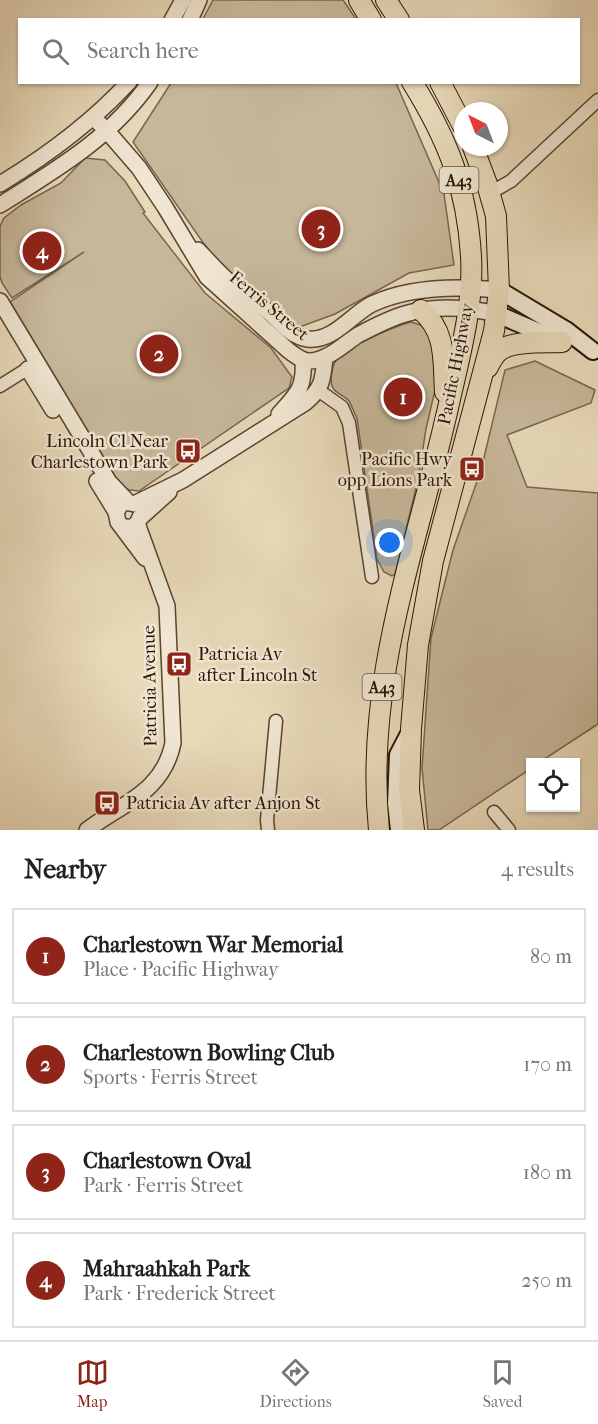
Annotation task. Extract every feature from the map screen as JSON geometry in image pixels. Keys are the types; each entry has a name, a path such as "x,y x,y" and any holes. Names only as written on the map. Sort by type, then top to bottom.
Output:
{"highway":[{"path":"359,0 370,18"},
{"path":"386,0 398,18"},
{"name":"Pacific Highway","path":"379,830 375,795 379,714 388,645 467,326 470,287 471,258 461,186 442,135 413,84"},
{"path":"441,84 454,109"},
{"name":"Pacific Highway","path":"414,830 409,790 418,645 433,561 485,373 497,314 499,290 496,216 476,156"},
{"path":"422,310 434,322 441,338 447,412"},
{"path":"485,373 494,356 502,349 527,343 562,342"},
{"path":"366,830 375,795"}],"main road":[{"path":"499,290 566,330 596,352"},
{"path":"497,314 562,342 596,352"},
{"path":"399,830 396,803 398,755 411,729"}],"street":[{"path":"173,18 183,0"},
{"path":"191,18 199,0"},
{"path":"0,184 75,134 127,84"},
{"path":"0,205 76,158 124,114 148,84"},
{"path":"490,193 511,181 598,100"},
{"name":"Ferris Street","path":"94,118 139,168 213,285 289,351 303,360 325,357 380,324 405,314 422,310 469,308 497,314"},
{"name":"Ferris Street","path":"177,229 240,291 287,329 302,338 317,339 327,335 371,305 381,301 434,289 470,287 499,290"},
{"name":"Patricia Avenue","path":"0,302 32,366"},
{"name":"Patricia Avenue","path":"0,320 130,514 157,575 167,606 173,722 170,759 158,779 147,789 87,830"},
{"path":"130,514 290,414 318,390 323,382 325,357"},
{"path":"264,429 300,388 304,375 303,360"},
{"path":"0,386 32,366"},
{"path":"318,390 342,407 349,423 372,577"},
{"path":"268,830 276,721"},
{"path":"494,812 509,830"}],"shaded area":[{"path":"213,0 343,0 355,18 204,18"},
{"path":"170,84 396,84 444,194 454,265 409,273 335,314 297,328 220,267 133,142"},
{"path":"85,158 105,160 125,181 145,212 143,213 205,293 271,348 292,377 289,388 139,491 129,490 117,482 10,302 84,252 12,298 0,276 0,226 4,218 21,205 61,183"},
{"path":"411,322 427,327 436,351 435,390 418,480 395,574 392,576 384,572 377,559 357,418 349,401 333,388 331,376 337,359 351,348"},
{"path":"535,361 595,390 591,403 507,435 527,487 598,493 598,724 546,758 526,758 526,772 439,830 428,830 422,768 431,638 453,550 481,470 505,370"}],"place":[{"name":"Charlestown Oval","path":"321,229"},
{"name":"Mahraahkah Park","path":"42,251"},
{"name":"Charlestown Bowling Club","path":"159,354"},
{"name":"Charlestown War Memorial","path":"403,397"},
{"name":"Lincoln Cl Near Charlestown Park","path":"188,451"},
{"name":"Pacific Hwy opp Lions Park","path":"472,469"},
{"name":"Patricia Av after Lincoln St","path":"179,664"},
{"name":"Patricia Av after Anjon St","path":"107,803"}]}
